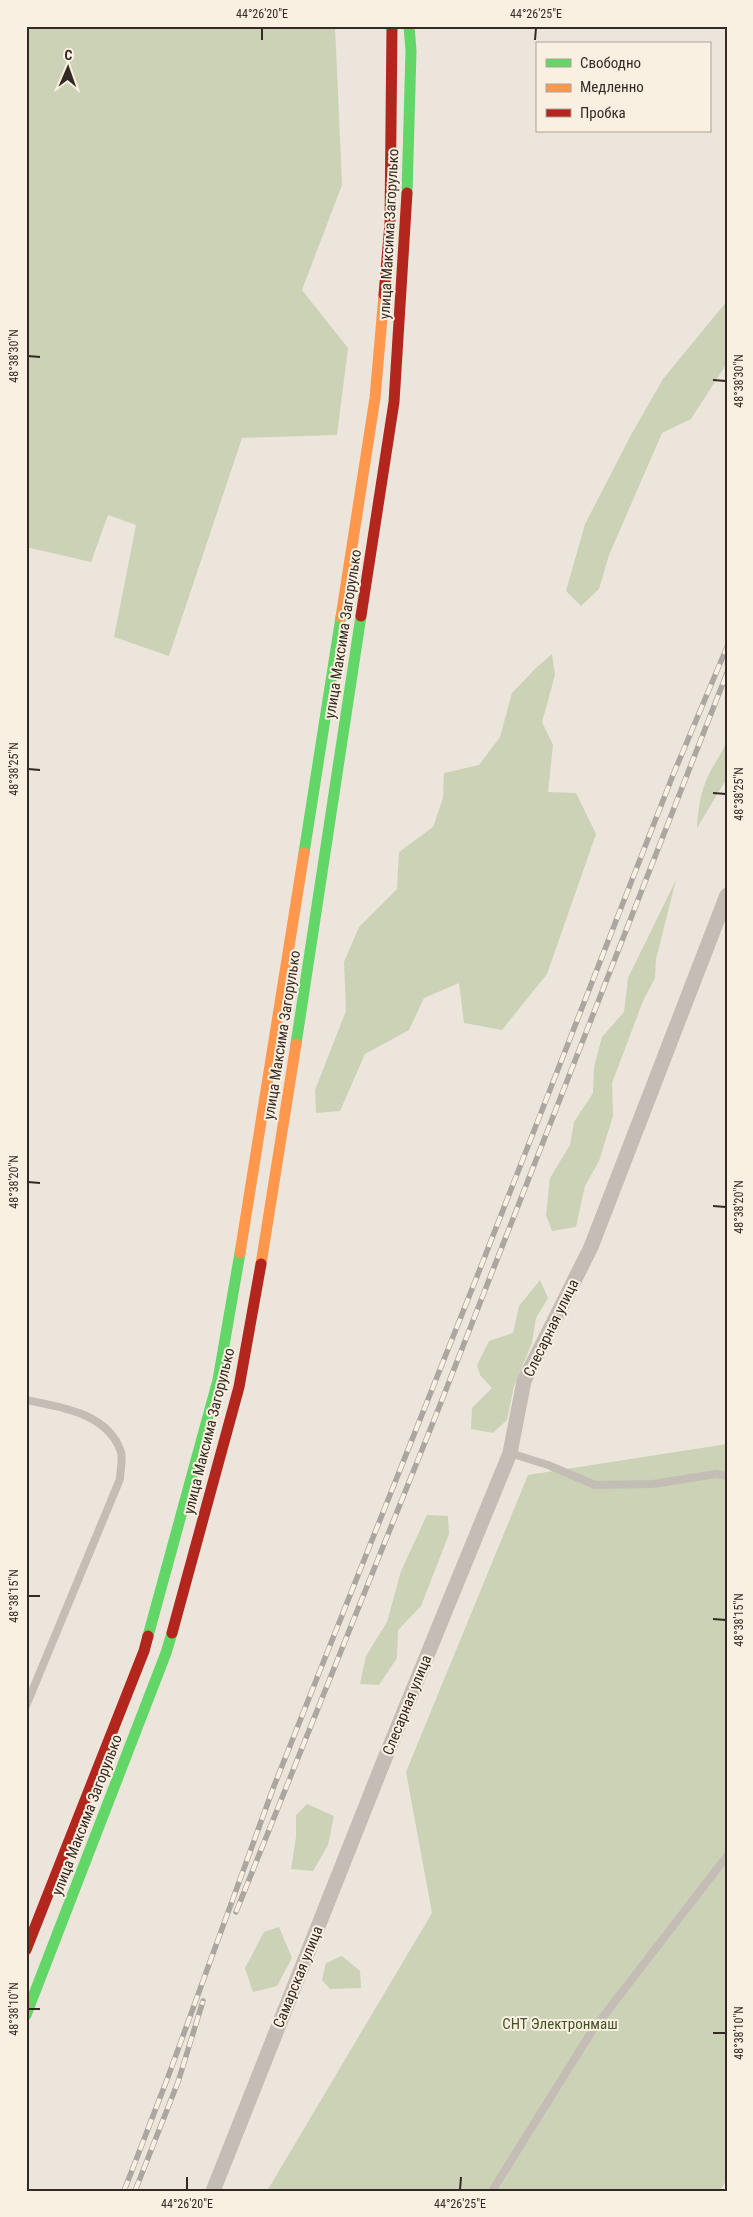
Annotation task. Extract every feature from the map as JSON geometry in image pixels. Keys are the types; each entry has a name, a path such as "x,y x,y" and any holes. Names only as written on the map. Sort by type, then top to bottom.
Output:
{"main road":[{"name":"улица Максима Загорулько","path":"26,1950 144,1651 218,1380 246,1222 375,398 390,222 392,26"},
{"name":"улица Максима Загорулько","path":"26,2015 166,1653 239,1387 269,1222 394,402 407,209 411,51 409,26"}],"street":[{"name":"Слесарная улица","path":"384,1763 510,1453 524,1381 591,1247 727,895"},
{"name":"Самарская улица","path":"213,2191 384,1763"}],"lane":[{"path":"26,1400 76,1410 107,1429 122,1453 120,1480 26,1706"},
{"path":"510,1453 548,1465 595,1485 653,1484 716,1474 727,1476"},
{"path":"492,2191 592,2031 727,1856"}],"green space":[{"path":"26,26 335,26 342,185 302,290 348,348 337,435 242,438 169,656 114,637 136,525 108,515 91,562 26,547"},
{"path":"727,301 727,363 691,419 662,433 609,555 599,589 581,606 566,591 585,524 631,435 663,379"},
{"path":"552,654 555,675 542,722 553,745 548,792 576,793 596,834 547,974 502,1030 464,1023 459,983 424,998 409,1030 365,1054 340,1111 316,1113 315,1090 346,1011 344,962 359,927 397,889 399,852 433,827 443,798 444,773 479,765 500,737 512,693"},
{"path":"727,738 727,778 697,828 702,791"},
{"path":"676,880 656,959 655,978 643,1001 612,1083 613,1116 599,1161 585,1186 576,1227 552,1231 546,1215 550,1178 570,1145 574,1122 593,1093 594,1067 602,1037 624,1012 628,978"},
{"path":"540,1280 548,1298 536,1318 532,1343 514,1386 507,1420 493,1433 471,1429 472,1408 492,1388 480,1375 477,1365 489,1341 513,1333 519,1306"},
{"name":"СНТ Электронмаш","path":"727,1444 727,2179 720,2191 267,2191 432,1913 406,1772 528,1475"},
{"path":"427,1515 448,1516 449,1534 421,1606 398,1630 397,1658 379,1685 360,1684 366,1656 387,1622 401,1571"},
{"path":"307,1804 334,1816 328,1845 313,1871 291,1869 296,1837 296,1815"},
{"path":"279,1927 292,1958 277,1986 253,1992 245,1968 264,1932"},
{"path":"342,1956 360,1971 361,1988 330,1989 322,1980 326,1963"}],"railway":[{"path":"124,2191 168,2077 274,1786 478,1274 673,775 727,647"},
{"path":"236,1912 438,1410 727,673"},
{"path":"135,2191 178,2082 203,2001"}],"traffic: fast":[{"path":"407,193 411,51 409,26"},
{"path":"296,1044 361,616"},
{"path":"304,853 341,617"},
{"path":"148,1636 218,1380 240,1253"},
{"path":"26,2015 166,1653 172,1633"}],"traffic: slow":[{"path":"341,617 375,398 384,295"},
{"path":"240,1253 304,853"},
{"path":"261,1264 296,1044"}],"traffic: jam":[{"path":"384,295 390,223 392,26"},
{"path":"361,616 394,402 407,193"},
{"path":"172,1633 239,1387 261,1264"},
{"path":"26,1950 144,1651 148,1636"}]}
